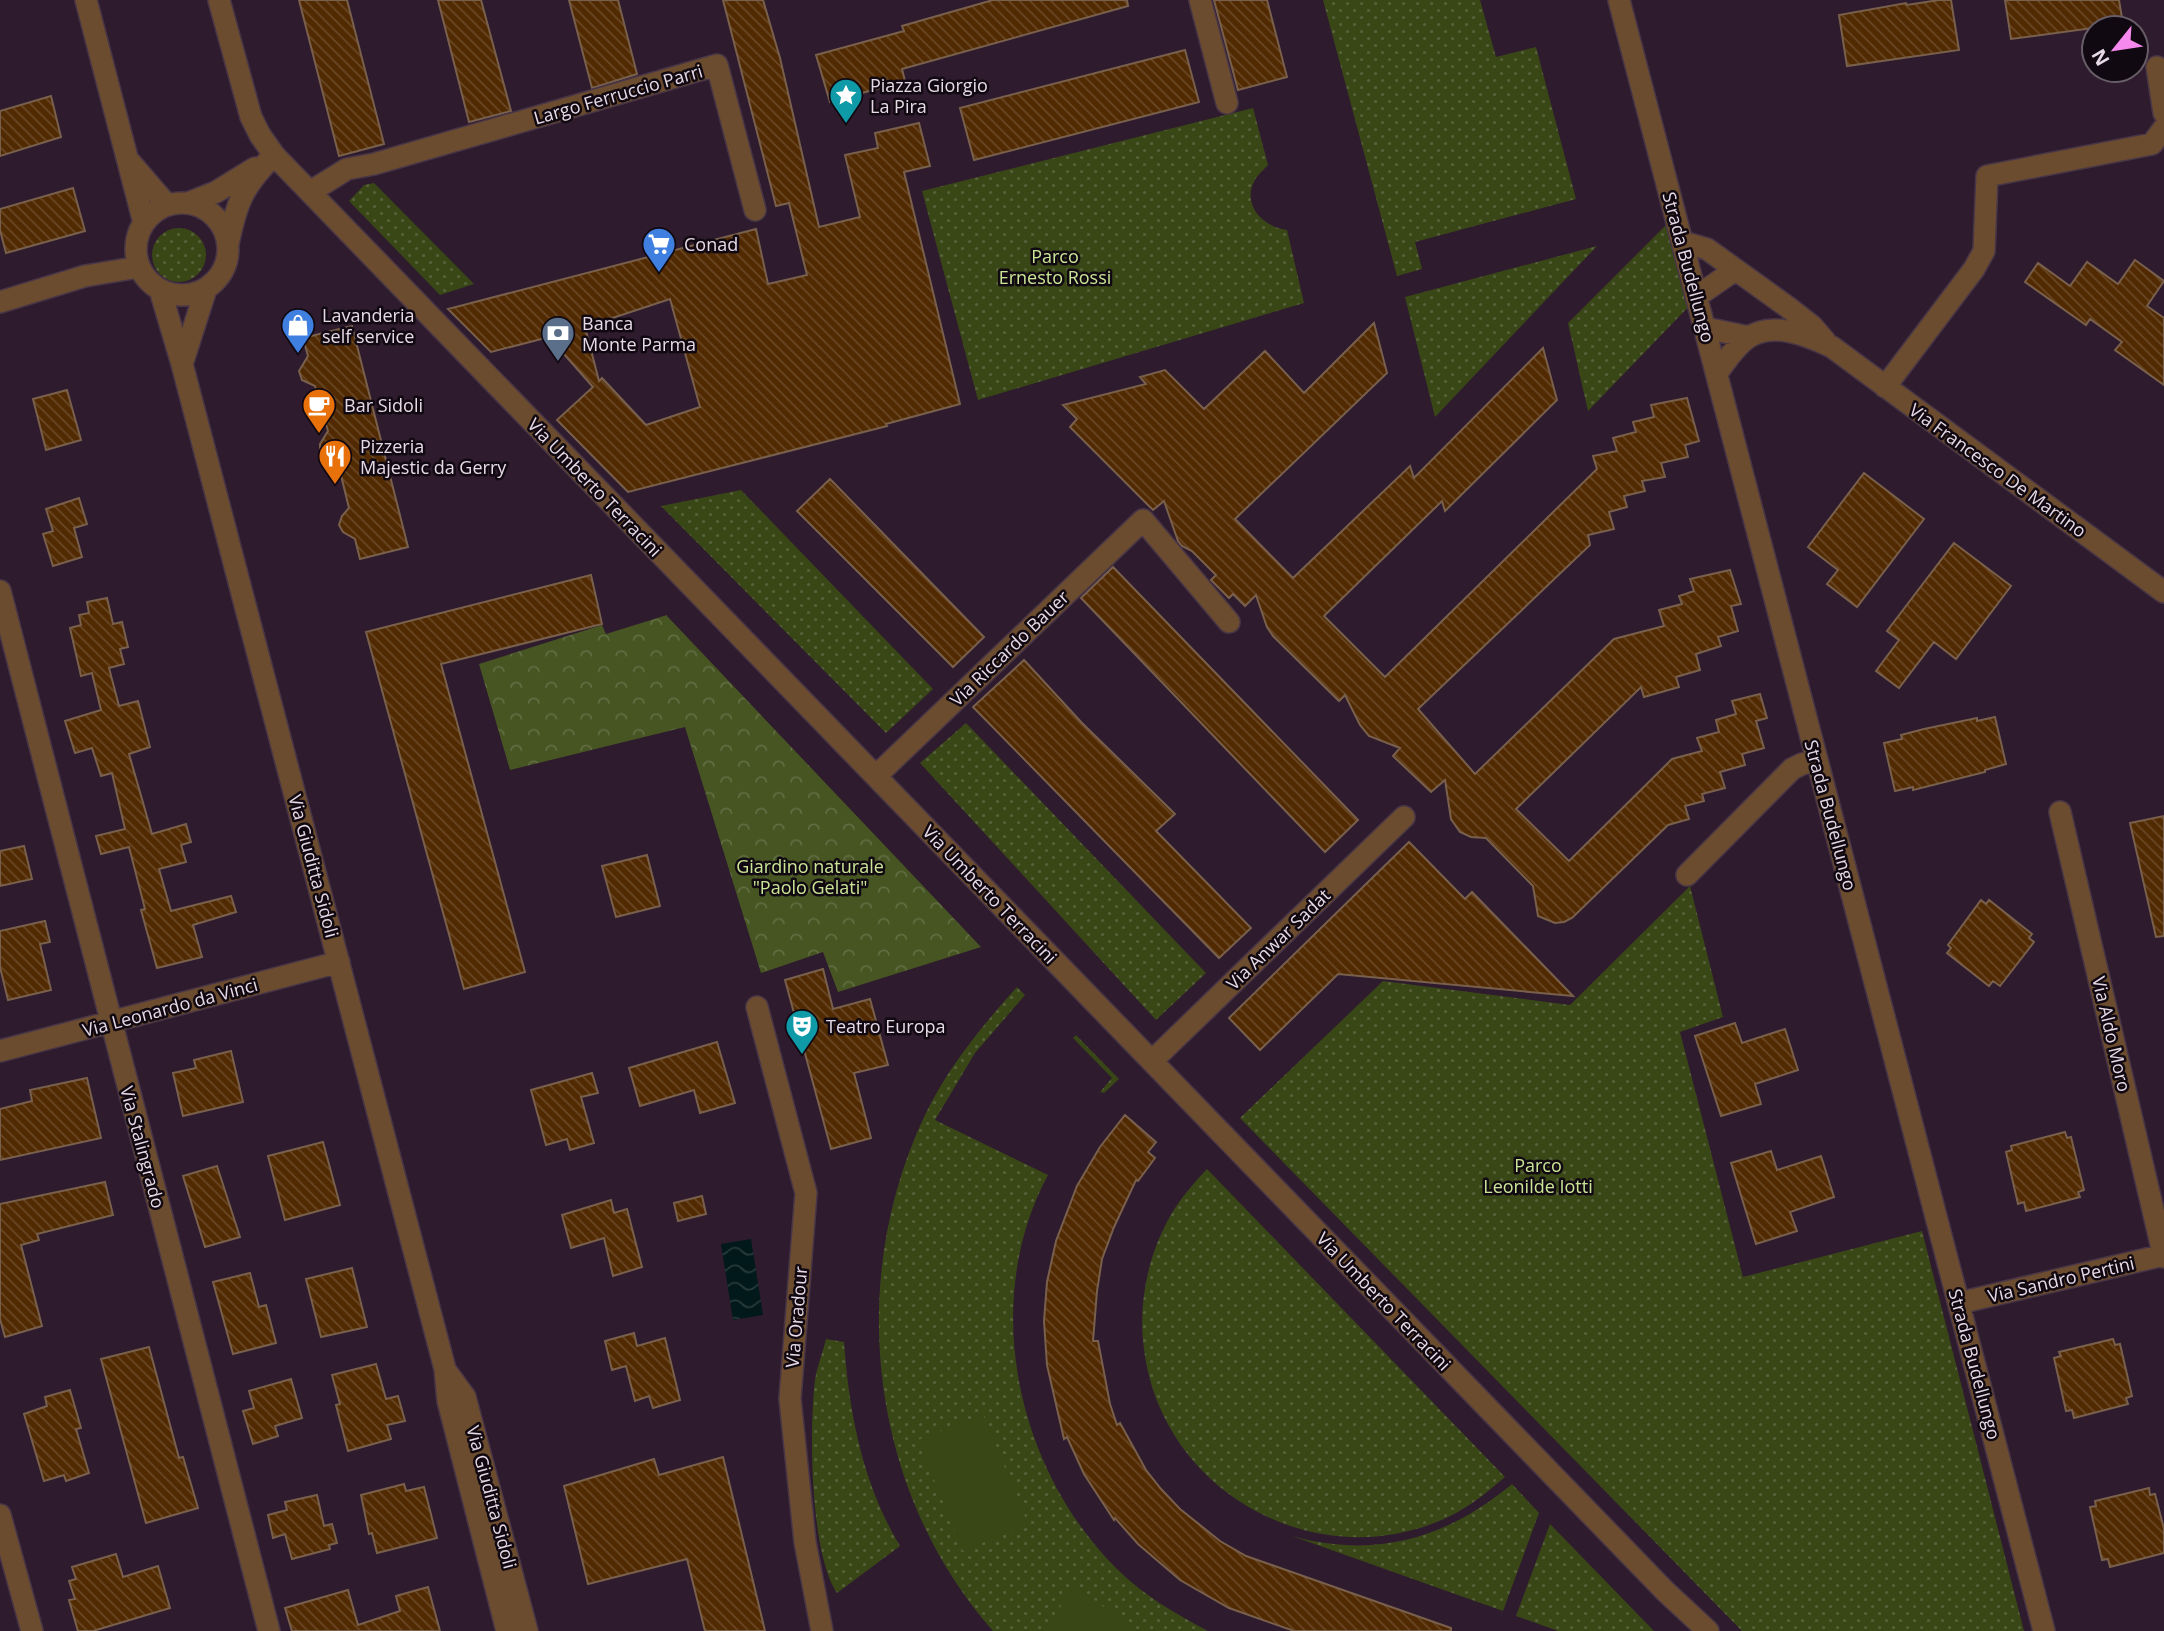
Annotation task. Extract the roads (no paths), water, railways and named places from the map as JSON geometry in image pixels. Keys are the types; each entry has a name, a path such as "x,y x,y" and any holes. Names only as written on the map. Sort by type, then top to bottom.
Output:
{"street":[{"path":"86,0 144,223"},
{"path":"219,0 251,117 274,155"},
{"path":"1200,0 1227,103"},
{"name":"Strada Budellungo","path":"1619,0 2044,1631"},
{"name":"Largo Ferruccio Parri","path":"310,192 348,169 374,164 717,65 755,210"},
{"path":"2157,67 2164,113"},
{"path":"1885,387 1974,269 1983,251 1987,176 2160,138"},
{"path":"0,302 85,276 139,267 137,237 154,212 216,192 274,155"},
{"path":"160,290 183,295 205,289 216,281 224,270 228,257 234,214 241,196 252,177 274,155"},
{"name":"Via Umberto Terracini","path":"274,155 1665,1591 1707,1631"},
{"path":"127,158 178,204 210,213 219,221 228,244"},
{"name":"Via Francesco De Martino","path":"1682,242 1707,249 1812,326 1832,347 1885,387 2164,592"},
{"name":"Via Giuditta Sidoli","path":"139,267 148,281 160,290 182,364 445,1369 448,1401 508,1631"},
{"path":"1696,297 1735,270"},
{"path":"182,364 205,289"},
{"name":"Via Francesco De Martino","path":"1705,328 1749,337 1763,332 1786,331 1832,347"},
{"path":"1717,373 1735,349 1749,337"},
{"name":"Via Riccardo Bauer","path":"876,776 1143,520 1228,622"},
{"name":"Via Stalingrado","path":"0,591 10,666 110,1023 269,1631"},
{"path":"1687,875 1792,769 1817,760"},
{"name":"Via Aldo Moro","path":"2060,813 2164,1255"},
{"name":"Via Anwar Sadat","path":"1152,1061 1404,817"},
{"name":"Via Leonardo da Vinci","path":"0,1051 339,962"},
{"name":"Via Oradour","path":"757,1007 806,1193 790,1399 805,1542 822,1631"},
{"name":"Via Sandro Pertini","path":"1959,1303 2164,1255"},
{"name":"Via Giuditta Sidoli","path":"445,1369 465,1396 527,1631"},
{"path":"0,1515 32,1631"}],"water":[{"path":"751,1239 763,1315 733,1320 721,1244"}],"place":[{"name":"Piazza Giorgio La Pira","path":"846,125"},
{"name":"Conad","path":"659,274"},
{"name":"Lavanderia self service","path":"298,355"},
{"name":"Banca Monte Parma","path":"558,363"},
{"name":"Bar Sidoli","path":"319,435"},
{"name":"Pizzeria Majestic da Gerry","path":"335,486"},
{"name":"Teatro Europa","path":"802,1056"}],"park label":[{"name":"Parco Ernesto Rossi","path":"1055,266"},
{"name":"Giardino naturale \"Paolo Gelati\"","path":"810,876"},
{"name":"Parco Leonilde Iotti","path":"1538,1175"}]}
